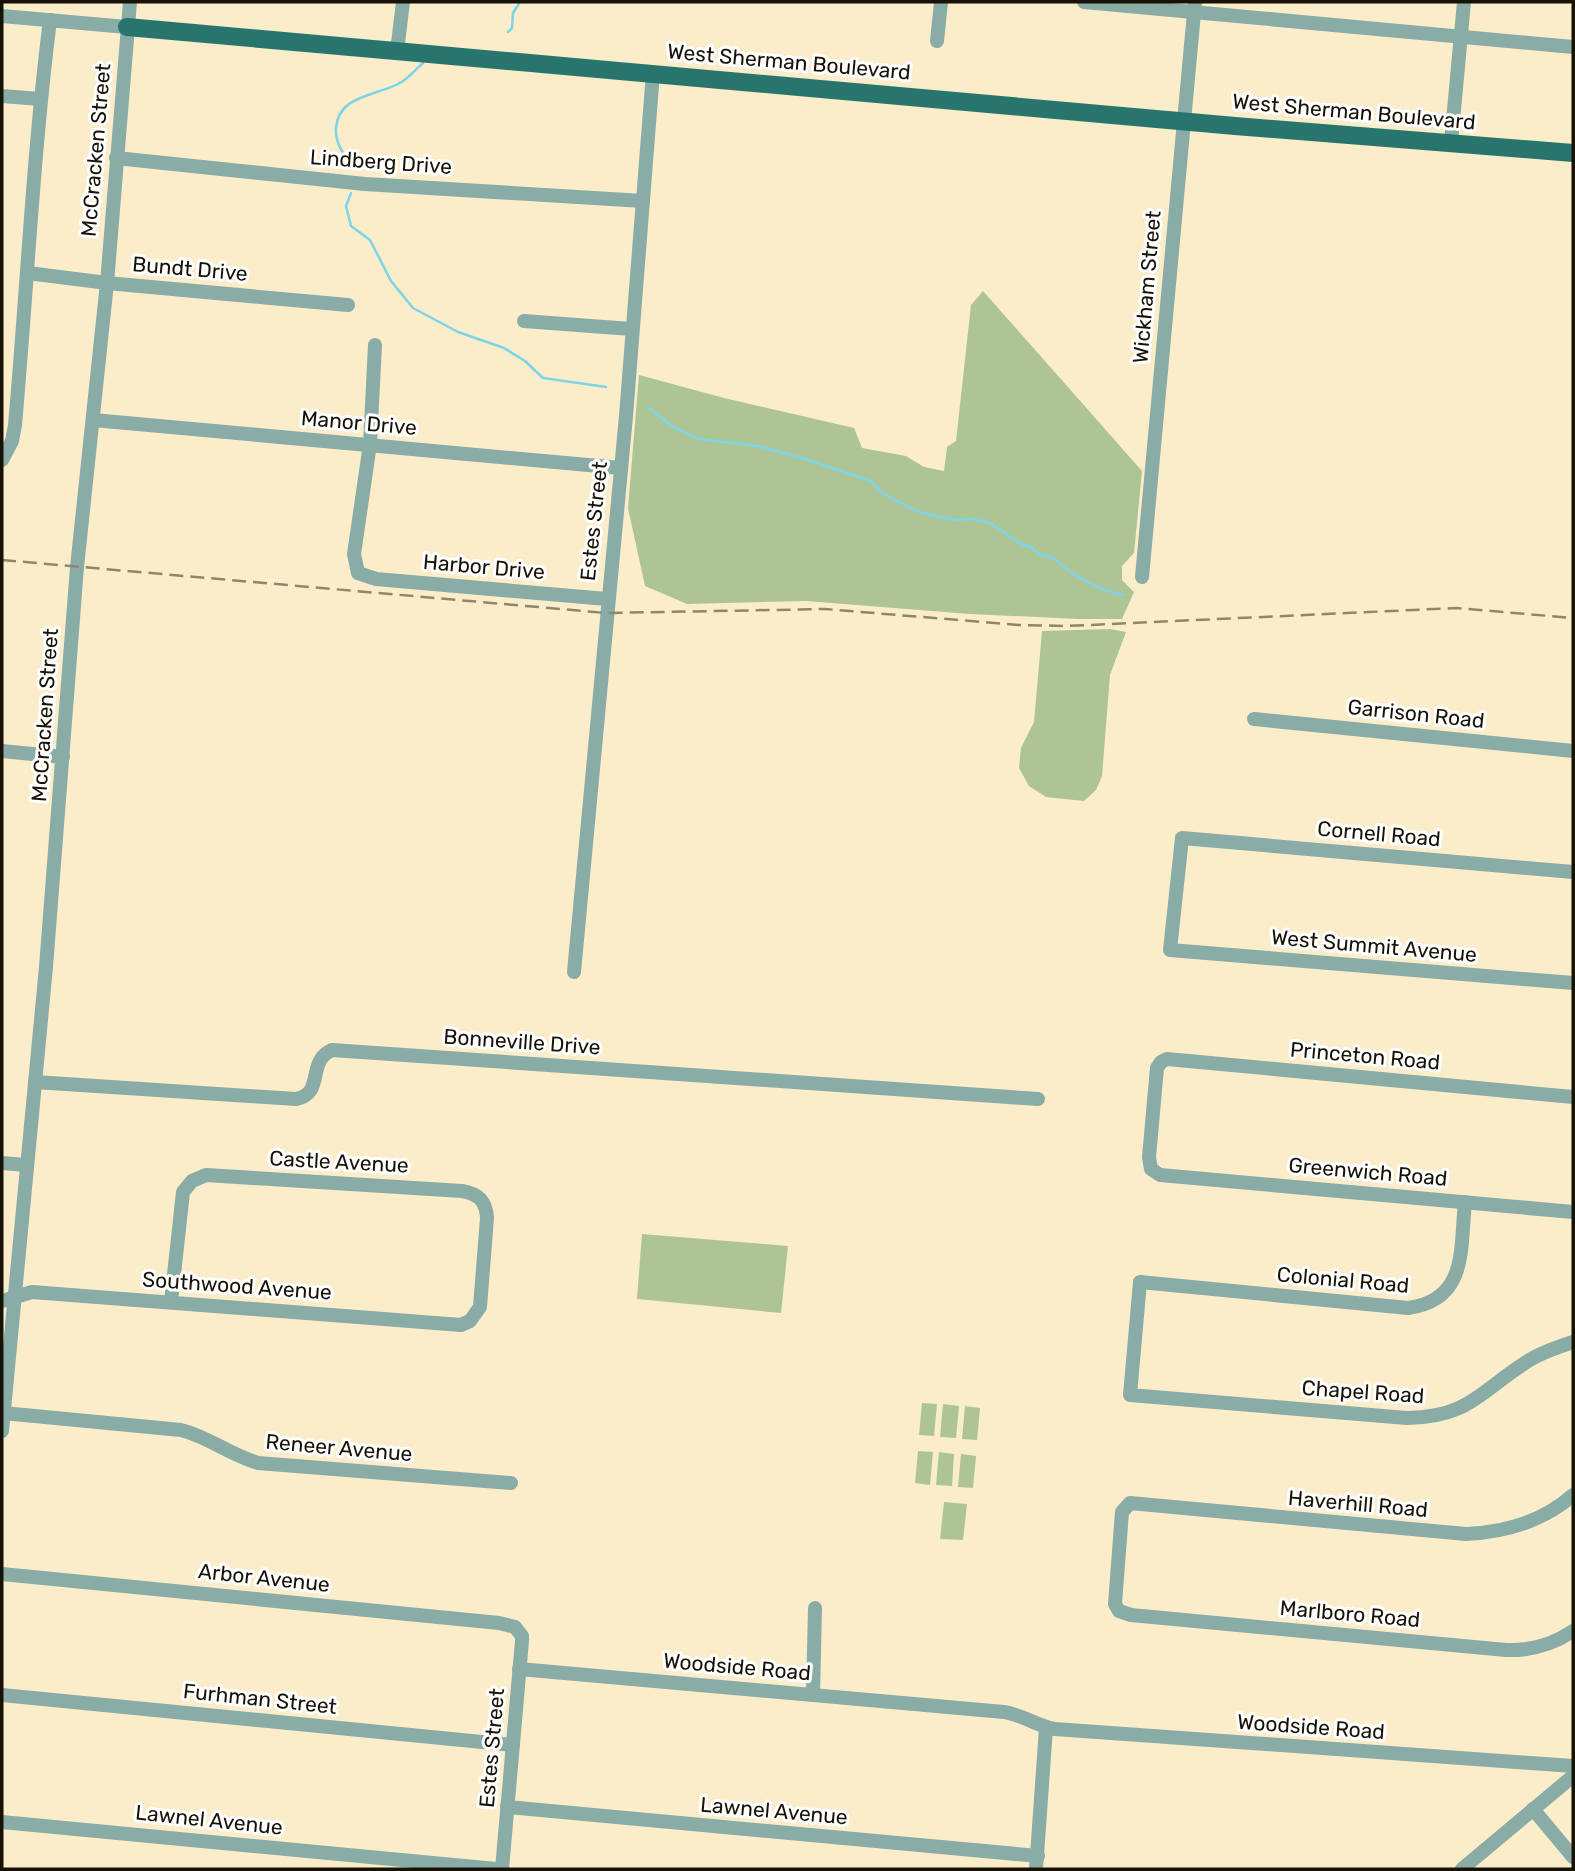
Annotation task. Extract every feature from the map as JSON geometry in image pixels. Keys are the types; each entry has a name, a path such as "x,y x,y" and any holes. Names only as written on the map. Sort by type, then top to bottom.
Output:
{"main road":[{"name":"West Sherman Boulevard","path":"127,27 1573,153"}],"street":[{"name":"McCracken Street","path":"2,1431 8,1299 35,1082 77,567 107,283 130,2"},
{"path":"397,51 403,2"},
{"path":"937,41 941,2"},
{"path":"1084,2 1195,7 1573,47"},
{"path":"1451,142 1464,2"},
{"name":"Wickham Street","path":"1142,577 1195,7"},
{"name":"West Sherman Boulevard","path":"2,16 127,27"},
{"path":"3,458 12,442 15,425 40,99 50,20"},
{"name":"Estes Street","path":"574,972 621,468 653,73"},
{"path":"2,96 40,99"},
{"name":"Lindberg Drive","path":"116,158 365,184 643,201"},
{"name":"Bundt Drive","path":"28,273 348,305"},
{"path":"524,321 631,329"},
{"path":"370,444 376,345"},
{"name":"Manor Drive","path":"93,420 621,468"},
{"name":"Harbor Drive","path":"370,444 354,554 358,573 376,579 607,599"},
{"name":"Garrison Road","path":"1254,719 1573,751"},
{"path":"2,751 63,757"},
{"name":"Cornell Road","path":"1170,950 1182,838 1573,872"},
{"name":"West Summit Avenue","path":"1170,950 1573,983"},
{"name":"Bonneville Drive","path":"35,1082 296,1099 306,1097 311,1091 319,1061 332,1050 1038,1099"},
{"name":"Princeton Road","path":"1160,1175 1153,1172 1149,1163 1157,1068 1164,1060 1573,1097"},
{"path":"2,1163 26,1165"},
{"name":"Castle Avenue","path":"171,1302 183,1192 192,1181 206,1175 449,1190 469,1192 482,1200 487,1218 480,1307 470,1321"},
{"name":"Greenwich Road","path":"1160,1175 1573,1212"},
{"name":"Colonial Road","path":"1130,1395 1140,1282 1420,1307 1443,1296 1454,1280 1458,1269 1465,1202"},
{"name":"Southwood Avenue","path":"8,1299 32,1292 461,1325 470,1321"},
{"name":"Chapel Road","path":"1130,1395 1427,1418 1464,1407 1530,1360 1573,1342"},
{"name":"Reneer Avenue","path":"3,1413 181,1430 208,1438 232,1454 258,1463 511,1483"},
{"name":"Haverhill Road","path":"1119,1611 1115,1604 1122,1512 1130,1503 1466,1534 1499,1531 1528,1523 1545,1515 1573,1495"},
{"name":"Arbor Avenue","path":"2,1574 499,1623 519,1632"},
{"path":"813,1695 815,1608"},
{"name":"Marlboro Road","path":"1119,1611 1131,1615 1506,1650 1546,1645 1573,1631"},
{"name":"Estes Street","path":"502,1869 522,1636 519,1632"},
{"name":"Woodside Road","path":"519,1669 1004,1712 1033,1720 1046,1728 1573,1766"},
{"name":"Furhman Street","path":"2,1695 513,1745"},
{"path":"1037,1863 1046,1728"},
{"path":"1462,1869 1573,1776"},
{"name":"Lawnel Avenue","path":"508,1807 1037,1863"},
{"path":"1533,1809 1573,1857"},
{"name":"Lawnel Avenue","path":"2,1822 496,1869"}],"green space":[{"path":"983,291 1142,471 1134,553 1122,566 1122,580 1134,592 1122,619 970,614 806,601 687,604 645,586 628,508 639,375 854,428 862,448 906,456 924,467 944,471 947,447 956,441 971,305"},
{"path":"1110,629 1126,632 1110,675 1102,776 1096,790 1084,801 1046,797 1029,786 1019,768 1021,748 1034,722 1042,631"},
{"path":"642,1234 788,1246 781,1313 637,1299"},
{"path":"922,1403 937,1404 934,1436 919,1435"},
{"path":"943,1404 959,1406 956,1438 940,1437"},
{"path":"965,1406 980,1408 977,1440 962,1439"},
{"path":"918,1451 933,1452 930,1485 915,1483"},
{"path":"939,1452 954,1454 952,1486 936,1485"},
{"path":"961,1454 976,1456 973,1488 958,1487"},
{"path":"944,1502 967,1504 963,1540 940,1539"}],"waterway":[{"path":"508,32 512,28 513,13 520,2"},
{"path":"350,163 340,147 336,133 338,117 343,109 359,98 401,82 423,63"},
{"path":"351,193 346,206 351,226 370,240 391,281 413,308 458,332 504,348 525,361 543,378 606,387"},
{"path":"648,407 673,427 699,439 758,446 802,458 871,481 882,493 916,511 956,520 974,519 990,523 1040,555 1054,559 1084,580 1104,590 1123,595"}],"railway":[{"path":"2,560 606,613 825,609 1019,625 1067,626 1456,608 1573,618"}]}
